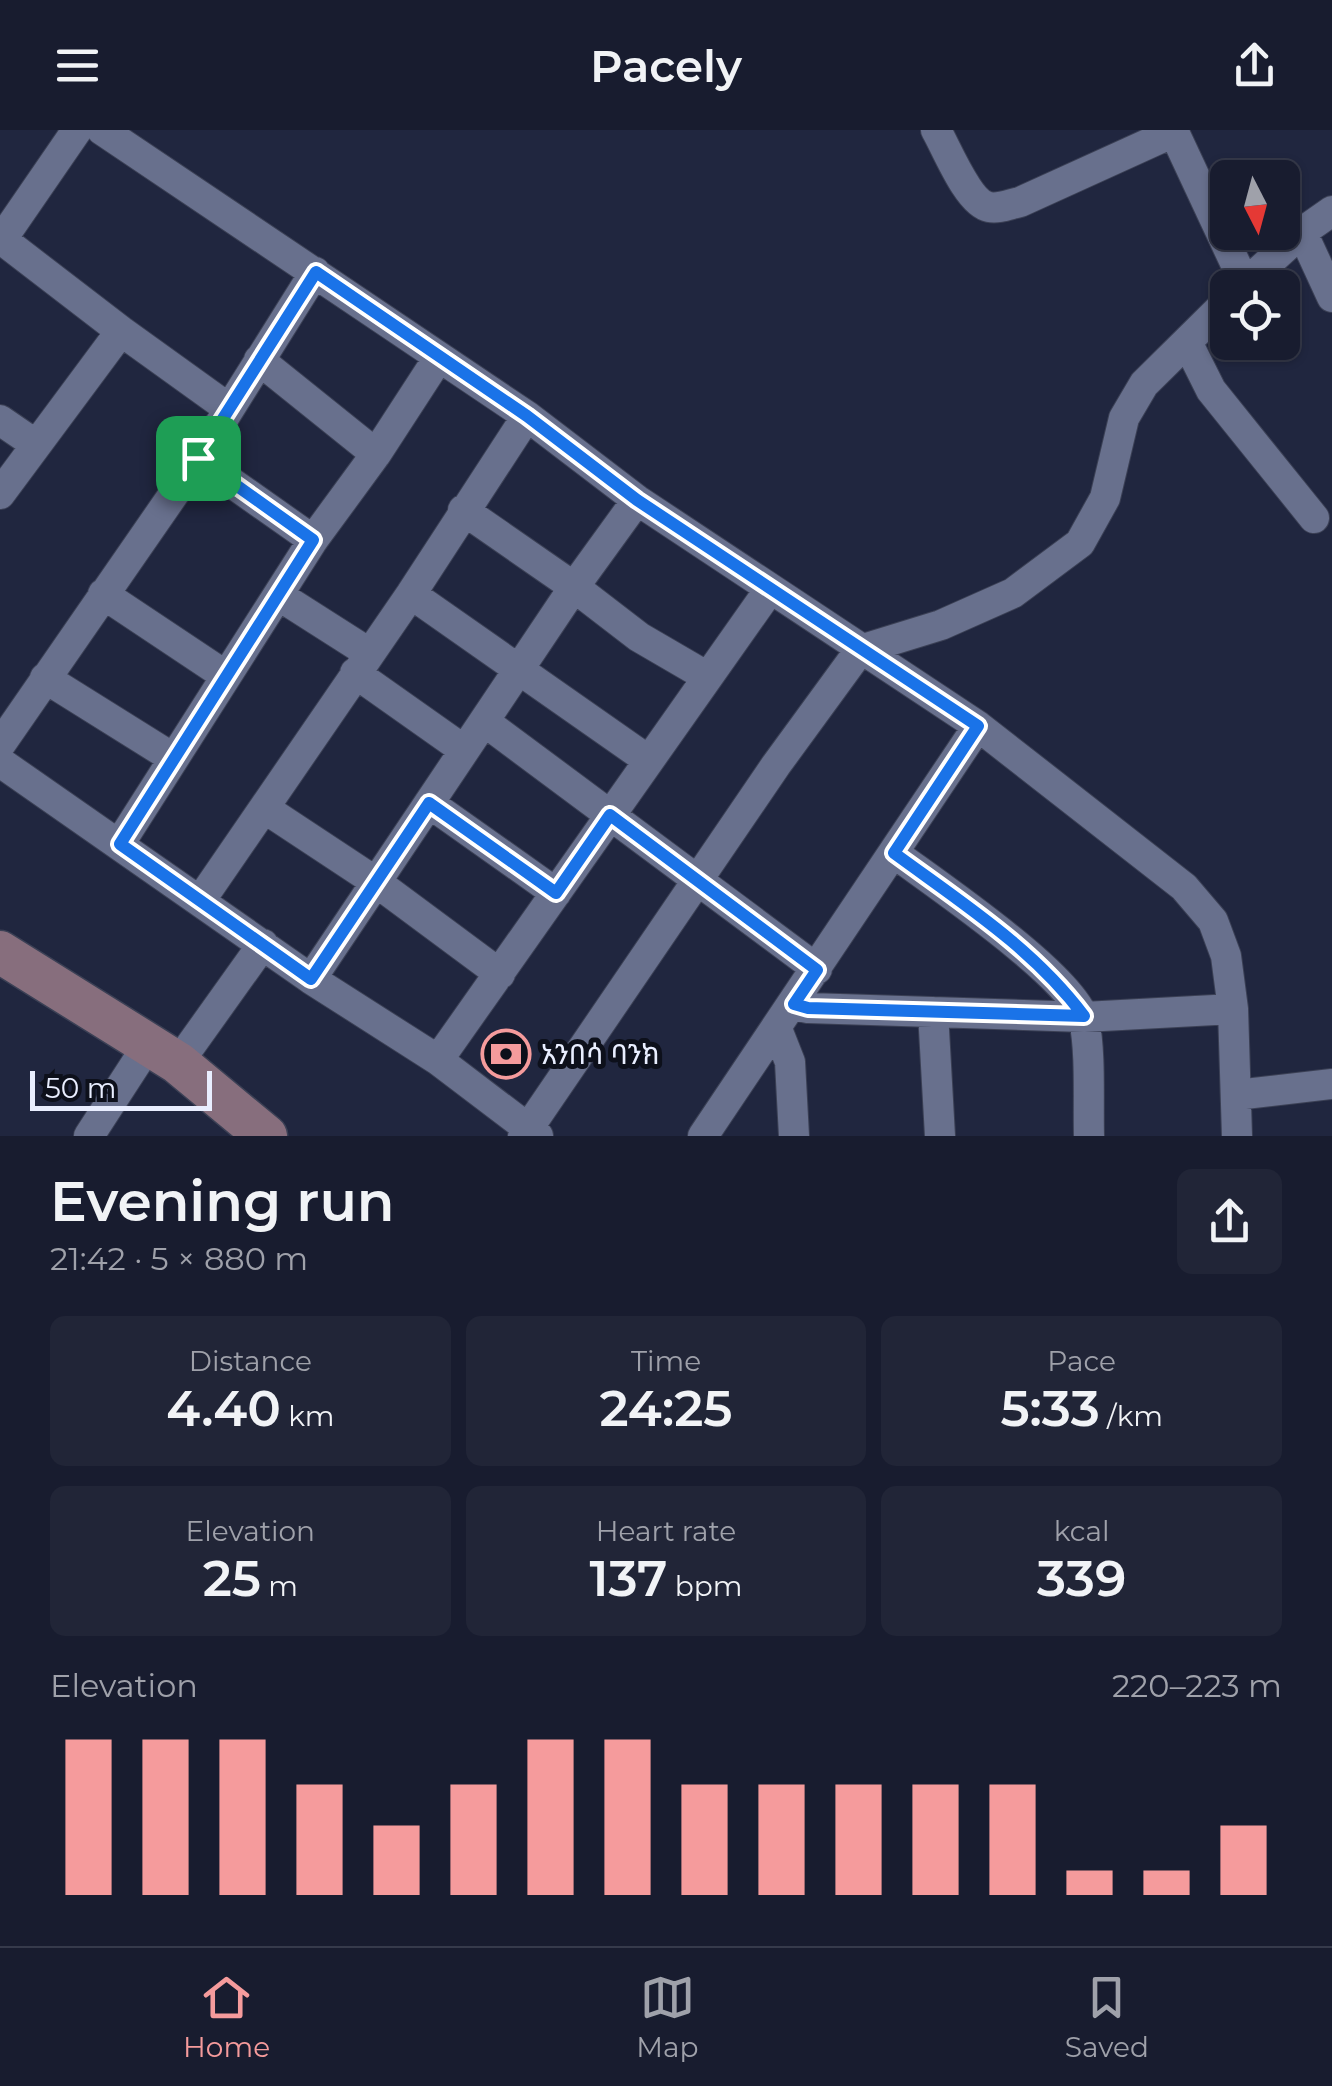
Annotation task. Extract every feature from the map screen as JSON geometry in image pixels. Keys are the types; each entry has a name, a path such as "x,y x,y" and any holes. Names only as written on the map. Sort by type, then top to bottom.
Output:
{"street":[{"path":"77,130 1,239 228,408"},
{"path":"102,130 527,416 637,500 978,726 1184,888 1213,921 1226,956 1233,1009 1237,1136"},
{"path":"936,130 973,198 985,207 998,208 1020,202 1174,131 1230,270"},
{"path":"1261,270 1332,211"},
{"path":"1302,232 1332,297"},
{"path":"0,745 198,458 316,272"},
{"path":"0,762 311,979 438,1060 530,1134 776,765 860,650 941,625 1013,594 1080,543 1105,498 1124,418 1144,384 1210,319"},
{"path":"0,494 121,332"},
{"path":"1187,342 1211,390 1314,518"},
{"path":"120,844 313,540 376,454 439,357"},
{"path":"259,360 376,454"},
{"path":"200,902 411,594 527,416"},
{"path":"0,420 36,444"},
{"path":"198,458 313,540"},
{"path":"311,979 574,587 637,500"},
{"path":"463,510 639,637 706,676"},
{"path":"438,1060 770,588"},
{"path":"103,594 226,676"},
{"path":"278,594 464,750"},
{"path":"411,594 648,760"},
{"path":"45,678 174,758"},
{"path":"485,722 817,970"},
{"path":"703,1136 978,726"},
{"path":"429,803 556,893"},
{"path":"264,808 376,882 500,974"},
{"path":"894,853 1030,954 1084,1016 1089,1136"},
{"path":"89,1136 262,944"},
{"path":"3,962 163,1054 266,1136"},
{"path":"785,1017 808,1008 1084,1016 1233,1009"},
{"path":"932,1012 940,1136"},
{"path":"785,1017 794,1136"},
{"path":"1236,1095 1332,1084"}],"place":[{"name":"አንበሳ ባንክ","path":"506,1054"}],"route":[{"path":"316,272 527,416 637,500 978,726 894,853 1030,954 1084,1016 808,1008 794,1004 817,970 610,815 556,893 429,803 311,979 120,844 313,540 198,458 316,272"}]}
